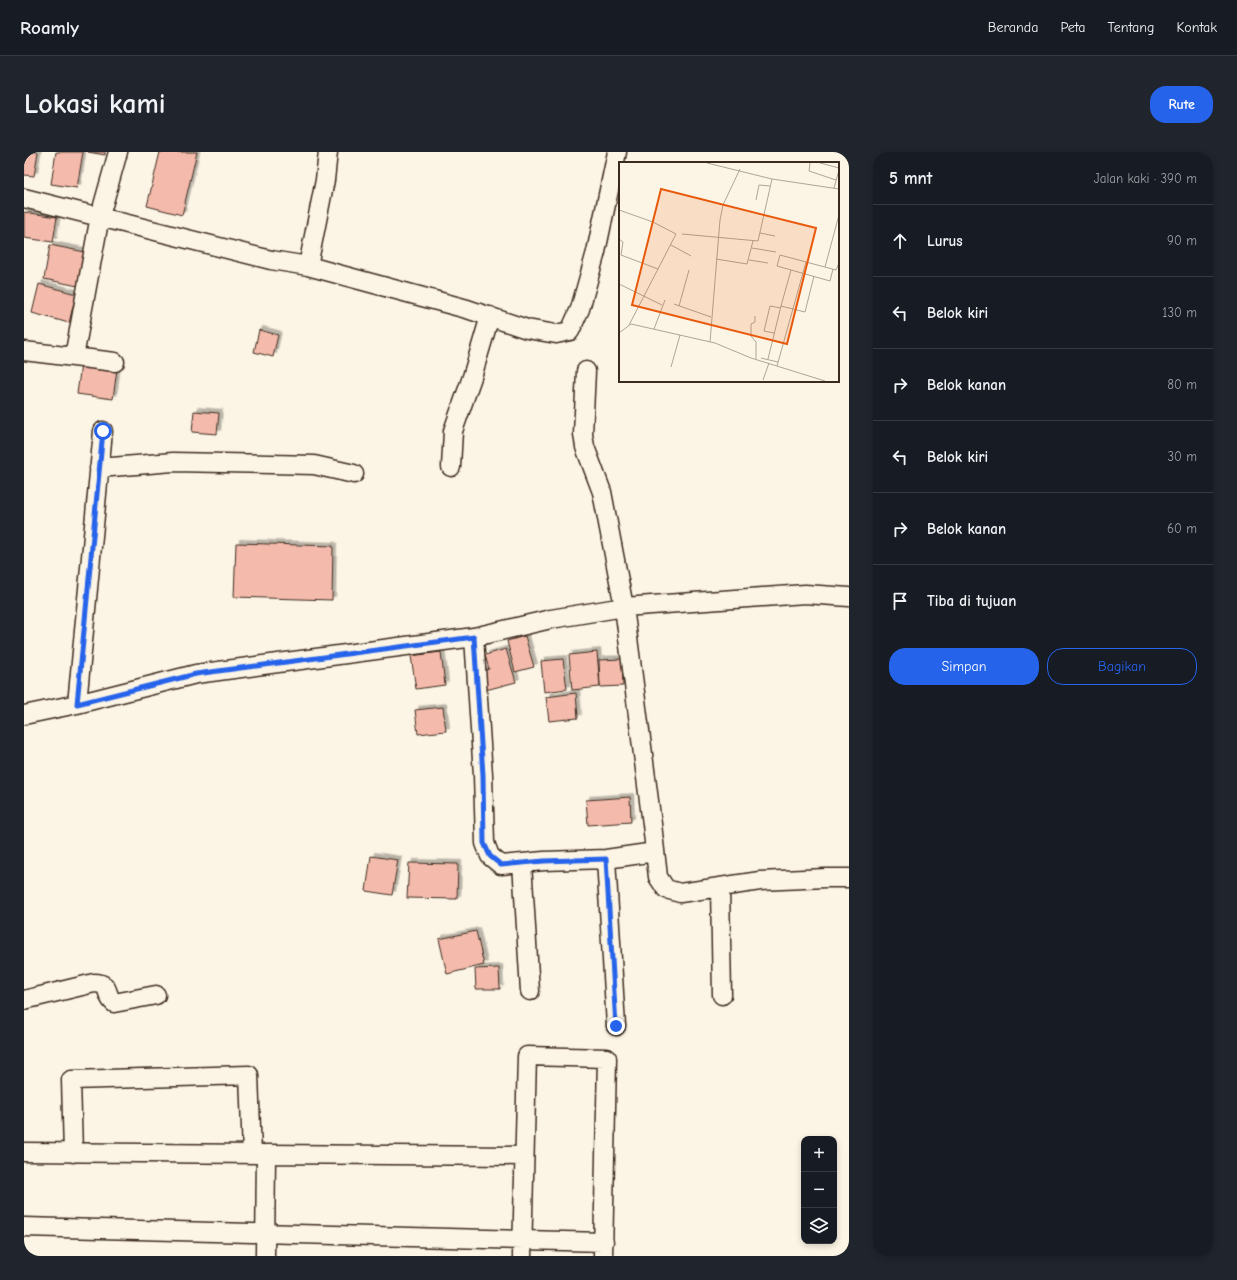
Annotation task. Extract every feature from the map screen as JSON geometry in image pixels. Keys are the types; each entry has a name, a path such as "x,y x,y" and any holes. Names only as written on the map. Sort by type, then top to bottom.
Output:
{"street":[{"path":"74,357 100,216 118,152"},
{"path":"308,266 325,180 328,152"},
{"path":"24,198 271,260 308,266 490,316 528,329 556,334 570,331 580,308 596,252 617,152"},
{"path":"451,467 453,431 472,377 490,316"},
{"path":"24,351 115,362"},
{"path":"586,371 583,434 584,441 602,492 624,607 658,877 666,889 680,893 760,881 849,878"},
{"path":"77,704 103,431"},
{"path":"99,468 173,462 314,465 354,474"},
{"path":"24,715 77,704 196,674 474,637 551,619 624,607 805,594 849,597"},
{"path":"474,637 483,775 484,843 490,856 501,865 606,859 655,852"},
{"path":"606,859 616,1026"},
{"path":"522,863 530,991"},
{"path":"720,887 722,995"},
{"path":"24,1000 94,983 102,984 106,987 111,1001 114,1003 156,995"},
{"path":"24,1227 265,1233 522,1248 603,1249 607,1058 527,1056 522,1248"},
{"path":"73,1153 71,1080 249,1075 259,1154 265,1233 265,1256"},
{"path":"24,1152 524,1156"}],"building":[{"path":"24,152 38,152 34,176 24,175"},
{"path":"56,152 83,152 77,188 51,184"},
{"path":"88,152 105,152 105,155"},
{"path":"160,152 197,152 182,215 147,206"},
{"path":"24,212 57,217 53,242 24,238"},
{"path":"50,245 85,252 78,286 44,279"},
{"path":"39,284 76,294 69,323 32,313"},
{"path":"259,330 278,335 273,357 254,352"},
{"path":"81,364 117,369 113,399 77,394"},
{"path":"194,411 219,413 217,434 192,432"},
{"path":"236,543 333,546 332,600 234,597"},
{"path":"525,636 534,667 515,672 507,641"},
{"path":"506,649 516,682 482,691 477,672 489,669 485,655"},
{"path":"441,652 445,685 416,689 411,656"},
{"path":"597,652 600,687 572,690 569,655"},
{"path":"563,659 567,689 544,692 541,661"},
{"path":"622,659 623,686 600,687 599,660"},
{"path":"576,693 578,718 549,721 546,697"},
{"path":"443,707 446,731 418,734 415,710"},
{"path":"630,797 631,822 588,825 586,800"},
{"path":"371,856 398,860 392,895 366,891"},
{"path":"409,863 458,864 457,899 407,898"},
{"path":"476,931 484,965 447,974 439,939"},
{"path":"499,968 500,989 476,989 475,969"}],"route":[{"path":"103,431 77,704 196,674 474,637 483,775 484,843 490,856 501,865 544,861 606,859 616,1026"}]}
